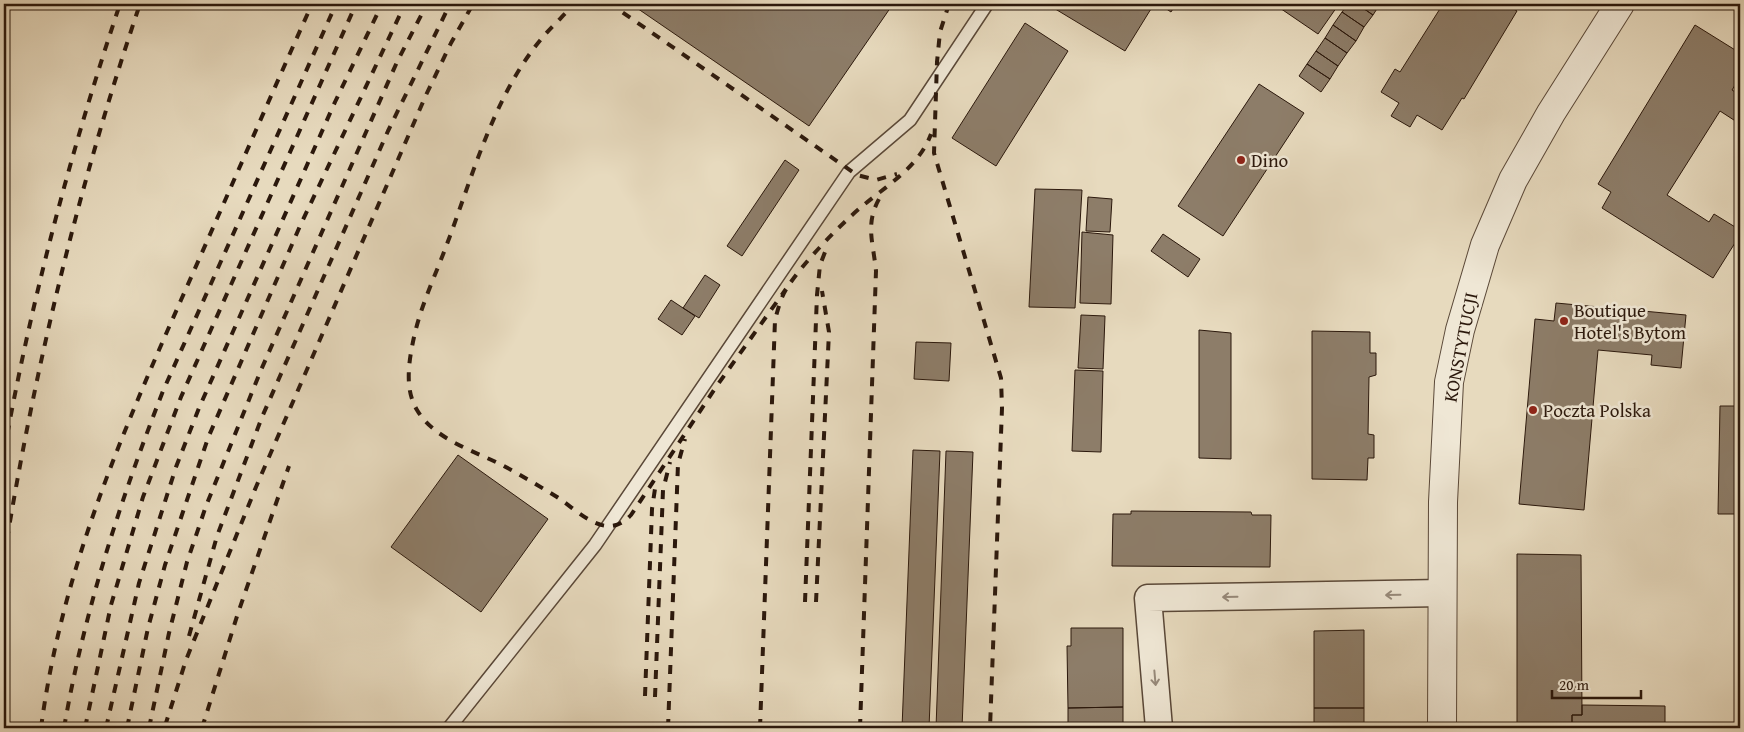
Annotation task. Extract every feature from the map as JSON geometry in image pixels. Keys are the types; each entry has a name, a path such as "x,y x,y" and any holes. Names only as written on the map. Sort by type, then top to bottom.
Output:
{"street":[{"name":"KONSTYTUCJI","path":"1442,728 1443,502 1449,382 1468,297 1485,245 1513,180 1551,113 1620,4"},
{"path":"1159,728 1148,598 1442,593"}],"lane":[{"path":"449,728 595,545 849,172 910,120 987,4"}],"building":[{"path":"631,4 893,4 809,126"},
{"path":"1047,4 1154,4 1125,51"},
{"path":"1159,4 1176,4 1171,12"},
{"path":"1274,4 1339,4 1318,34"},
{"path":"1348,4 1357,4 1373,15 1364,27 1342,12"},
{"path":"1357,4 1380,4 1373,15"},
{"path":"1443,4 1505,4 1517,11 1464,99 1462,98 1442,130 1417,115 1410,127 1391,116 1399,103 1381,92 1395,69 1400,72"},
{"path":"1342,12 1364,27 1356,41 1333,25"},
{"path":"1025,23 1068,51 996,166 952,138"},
{"path":"1333,25 1356,41 1347,53 1325,38"},
{"path":"1695,25 1740,53 1740,77 1732,90 1740,95 1740,124 1720,111 1667,195 1709,222 1714,214 1740,230 1740,235 1713,278 1602,208 1611,192 1598,184"},
{"path":"1325,38 1347,53 1338,66 1316,51"},
{"path":"1316,51 1338,66 1330,79 1307,64"},
{"path":"1307,64 1330,79 1321,92 1299,76"},
{"name":"Dino","path":"1259,84 1304,113 1223,236 1178,206"},
{"path":"785,160 799,170 742,256 727,246"},
{"path":"1035,189 1082,190 1075,308 1029,307"},
{"path":"1088,197 1112,199 1110,232 1086,231"},
{"path":"1082,232 1113,235 1111,304 1080,303"},
{"path":"1163,234 1200,259 1188,277 1151,251"},
{"path":"705,275 720,285 699,318 683,308"},
{"path":"671,300 695,316 682,335 658,319"},
{"path":"1556,303 1686,315 1681,368 1651,365 1652,355 1598,350 1584,510 1519,504 1535,319 1554,321"},
{"path":"1735,306 1740,306 1740,331 1735,331"},
{"path":"1081,315 1105,316 1103,369 1078,368"},
{"path":"1199,330 1231,333 1231,459 1199,458"},
{"path":"1312,331 1370,332 1370,353 1376,353 1376,375 1369,377 1368,434 1374,435 1374,458 1368,458 1367,480 1312,479"},
{"path":"916,342 951,343 949,381 914,379"},
{"path":"1075,370 1103,371 1101,452 1072,451"},
{"path":"1720,406 1740,406 1740,514 1718,514"},
{"path":"913,450 940,451 929,728 902,728"},
{"path":"946,451 973,452 962,728 936,728"},
{"path":"458,455 548,519 481,612 391,547"},
{"path":"1131,511 1251,512 1252,515 1271,515 1270,567 1112,566 1113,514 1131,514"},
{"path":"1517,554 1581,555 1582,715 1572,715 1572,728 1517,728"},
{"path":"1071,628 1123,628 1123,707 1068,708 1067,646 1071,646"},
{"path":"1364,630 1364,708 1314,708 1314,631"},
{"path":"1582,705 1665,706 1665,728 1572,728 1572,715 1582,715"},
{"path":"1123,707 1123,728 1068,728 1068,708"},
{"path":"1314,708 1364,708 1364,728 1314,728"}],"railway":[{"path":"4,452 27,339 54,226 85,114 120,4"},
{"path":"4,558 29,417 60,278 97,140 140,4"},
{"path":"41,728 50,671 63,616 95,509 158,352 312,4"},
{"path":"64,728 72,685 93,599 118,515 147,432 163,391 336,4"},
{"path":"85,728 111,605 143,497 181,397 356,4"},
{"path":"106,728 139,583 176,467 199,408 335,102 382,4"},
{"path":"127,728 148,628 165,565 208,438 300,226 405,4"},
{"path":"149,728 169,633 187,562 206,506 261,370 397,62 427,4"},
{"path":"189,636 217,536 262,417 388,131 450,4"},
{"path":"165,726 186,660 256,487 426,95 451,43 473,4"},
{"path":"580,4 573,7 557,22 536,45 519,70 490,127 479,156 425,301 414,337 409,374 410,393 417,410 424,420 455,443 523,477 557,497 584,517 603,525 612,526 622,523 631,515 716,387 786,289"},
{"path":"607,4 622,12 857,175 876,180 897,174"},
{"path":"949,4 940,32 937,62 934,153 1001,378 1002,408 990,728"},
{"path":"760,728 775,320 777,312 787,288 811,257 851,216 910,166 926,146 931,134"},
{"path":"860,728 876,271 871,222 876,204 882,194"},
{"path":"805,602 817,295 820,265 827,247"},
{"path":"816,602 829,332 822,291"},
{"path":"668,728 678,464 685,439"},
{"path":"655,697 663,490 670,462"},
{"path":"202,728 238,613 289,466"},
{"path":"645,696 652,509 656,482"}],"place":[{"name":"Dino","path":"1241,160"},
{"name":"Boutique Hotel's Bytom","path":"1564,321"},
{"name":"Poczta Polska","path":"1533,410"}]}
